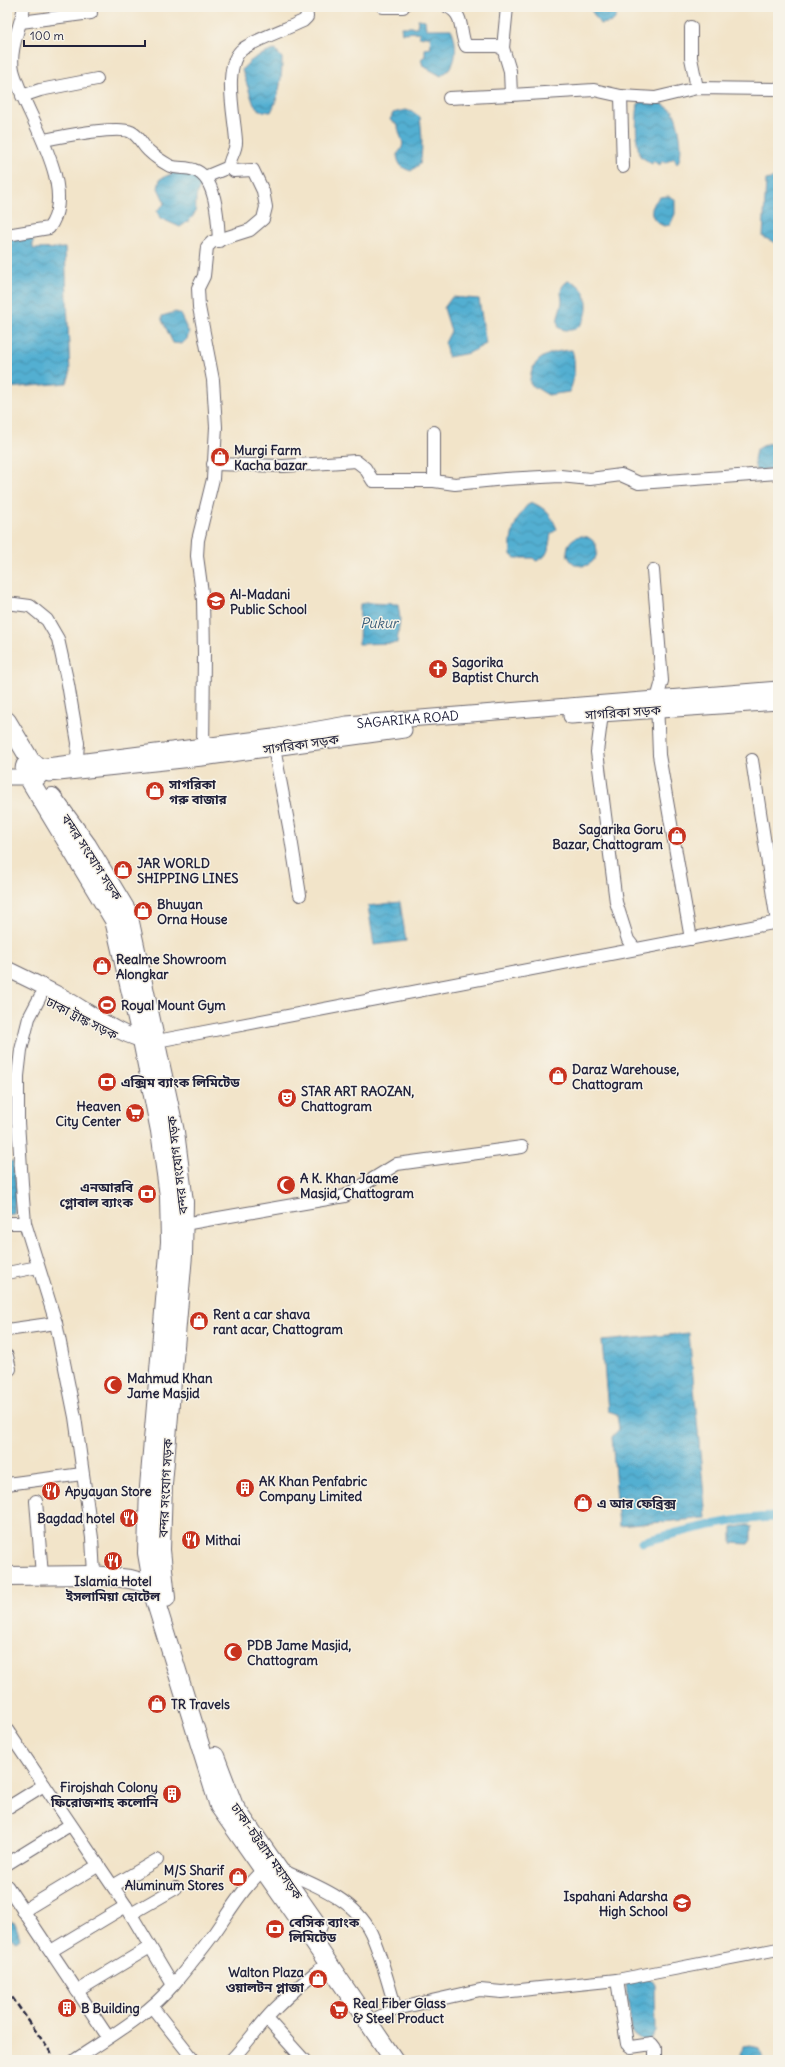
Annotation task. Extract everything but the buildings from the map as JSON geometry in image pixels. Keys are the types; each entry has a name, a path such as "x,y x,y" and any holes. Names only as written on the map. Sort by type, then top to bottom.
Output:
{"highway":[{"name":"বন্দর সংযোগ সড়ক","path":"7,721 29,771"},
{"name":"বন্দর সংযোগ সড়ক","path":"7,736 29,771 87,845 128,913 150,1045 169,1196 170,1242 149,1487 147,1553 158,1585"},
{"name":"বন্দর সংযোগ সড়ক","path":"150,1045 175,1132 184,1202 182,1262 164,1484 158,1585"},
{"path":"7,1576 94,1575 130,1579 158,1585"},
{"name":"ঢাকা-চট্টগ্রাম মহাসড়ক","path":"158,1585 165,1596 220,1772 231,1801 273,1867 407,2060"},
{"name":"ঢাকা-চট্টগ্রাম মহাসড়ক","path":"273,1867 328,1963 394,2060"}],"main road":[{"name":"SAGARIKA ROAD","path":"203,752 273,737 657,704 778,689"},
{"name":"সাগরিকা সড়ক","path":"7,777 29,771 203,752 274,748 348,731 386,732 519,718 602,714 657,704 778,702"},
{"name":"ঢাকা ট্রাঙ্ক সড়ক","path":"7,969 62,997 126,1034 150,1045"},
{"name":"ঢাকা ট্রাঙ্ক সড়ক","path":"7,980 103,1031 150,1045"}],"street":[{"path":"7,235 49,228 52,223 58,197 51,161 43,140 22,96 13,69 13,51 24,7"},
{"path":"229,167 229,161 236,144 230,80 236,57 243,49 303,21 307,18 306,7"},
{"path":"383,7 403,7"},
{"path":"448,7 459,16 463,28 463,40 466,46 497,46 503,48"},
{"path":"507,7 503,48 510,71 511,95"},
{"path":"21,22 91,13"},
{"path":"691,27 691,58 697,88"},
{"path":"22,96 40,90 97,79"},
{"path":"448,98 594,90 621,96 655,98 697,88 778,89"},
{"path":"621,96 622,167"},
{"path":"43,140 108,130 130,131 139,138 149,152 171,166 194,170 205,176 213,196 218,216 218,241"},
{"path":"205,176 229,167"},
{"path":"203,752 203,600 197,556 198,540 213,479 216,427 213,380 199,307 198,288 204,276 207,247 212,242 250,230 263,218 266,207 263,190 253,170 234,171 229,167"},
{"path":"434,432 434,480"},
{"path":"214,464 283,466 356,461 365,468 372,481 434,480 455,484 560,476 590,479 621,475 639,483 778,474"},
{"path":"652,570 662,681 657,704 659,755 691,939"},
{"path":"7,604 30,606 47,620 58,639 68,684 78,744 76,767"},
{"path":"602,714 597,752 616,902 628,940 635,949"},
{"path":"274,748 300,895"},
{"path":"150,1045 778,922 752,760"},
{"path":"40,997 29,1018 18,1076 19,1151 26,1223 56,1323 75,1417 92,1538 94,1575"},
{"path":"184,1224 345,1196 397,1164 522,1148"},
{"path":"7,1223 26,1223"},
{"path":"7,1273 38,1267"},
{"path":"7,1330 56,1323"},
{"path":"7,1356 10,1369"},
{"path":"7,1484 82,1474"},
{"path":"36,1501 42,1575"},
{"path":"7,1730 12,1748 44,1784 128,1910 173,1985"},
{"path":"7,1808 44,1784"},
{"path":"7,1864 70,1825"},
{"path":"112,1886 157,1860"},
{"path":"24,1911 99,1865"},
{"path":"76,2060 152,2006 173,1985 215,1932 235,1902 273,1867 329,1893 357,1912 371,1933 396,2009"},
{"path":"7,1886 108,2037"},
{"path":"50,1951 128,1910 176,1888"},
{"path":"77,1991 150,1947"},
{"path":"378,2017 396,2009 480,1990 502,1992 617,1980 778,1949"},
{"path":"231,2060 245,2046 267,2019 303,1982 328,1963"},
{"path":"617,1980 627,2044 631,2046 652,2044 655,2048 655,2060"},
{"path":"152,2006 194,2060"},
{"path":"267,2019 304,2060"}],"water":[{"path":"589,7 621,7 613,22 600,24"},
{"path":"418,19 425,20 426,29 451,29 453,33 456,48 455,58 448,71 441,76 423,66 421,59 425,56 425,49 431,48 430,36 419,37 419,32 402,33 401,27 417,27"},
{"path":"275,50 282,58 281,79 271,112 261,111 254,105 242,70 249,62 257,57"},
{"path":"642,101 659,102 673,111 679,130 681,146 681,153 677,164 674,158 665,163 662,161 660,165 653,161 652,164 640,156 637,143 636,123 638,104"},
{"path":"405,110 413,112 420,117 421,123 422,147 420,164 411,171 402,167 399,163 397,154 403,143 398,130 398,125 390,120 393,113"},
{"path":"173,173 186,173 198,176 201,186 197,193 196,208 193,216 180,227 160,218 157,211 165,203 158,188 160,179"},
{"path":"778,177 778,244 763,237 766,180"},
{"path":"669,196 675,200 675,214 670,225 664,226 655,220 652,209 653,205 660,197"},
{"path":"33,238 33,249 65,248 70,374 67,383 7,388 7,239"},
{"path":"568,281 578,285 584,292 587,301 587,311 584,320 578,327 570,330 559,328 558,324 558,316 562,303 561,290 563,285"},
{"path":"452,297 479,299 486,344 469,353 448,357 445,343 451,331 444,308"},
{"path":"176,312 180,314 189,333 187,339 182,344 173,343 162,320 162,316"},
{"path":"572,350 574,371 573,383 569,392 548,395 530,384 533,368 537,362 549,354"},
{"path":"768,443 775,447 777,468 756,471 754,460 756,450"},
{"path":"531,502 547,512 557,529 551,534 548,551 544,557 536,561 533,558 515,558 511,555 512,533 521,513"},
{"path":"582,536 592,541 597,551 592,561 582,566 572,561 567,551 572,541"},
{"name":"Pukur","path":"360,604 398,604 400,618 397,643 359,644"},
{"path":"400,902 406,941 374,945 368,906"},
{"path":"13,1161 16,1190 14,1214 7,1215 7,1162"},
{"path":"689,1333 706,1518 619,1526 612,1437 619,1429 617,1414 608,1411 602,1341"},
{"path":"748,1525 751,1527 751,1540 748,1544 732,1543 732,1528"},
{"path":"7,1915 11,1922 15,1923 20,1938 16,1941 11,1938 7,1932"},
{"path":"643,1977 652,1980 655,1985 656,2032 649,2041 639,2038 632,2033 626,1985 628,1981"},
{"path":"750,2046 760,2048 763,2060 740,2060 743,2047"}],"waterway":[{"path":"642,1542 726,1522 778,1517"}],"railway":[{"path":"7,1990 56,2060"}],"place":[{"name":"Murgi Farm Kacha bazar","path":"220,457"},
{"name":"Al-Madani Public School","path":"216,601"},
{"name":"Sagorika Baptist Church","path":"438,669"},
{"name":"সাগরিকা গরু বাজার","path":"155,791"},
{"name":"Sagarika Goru Bazar, Chattogram","path":"677,836"},
{"name":"JAR WORLD SHIPPING LINES","path":"123,870"},
{"name":"Bhuyan Orna House","path":"143,911"},
{"name":"Realme Showroom Alongkar","path":"102,966"},
{"name":"Royal Mount Gym","path":"107,1005"},
{"name":"Daraz Warehouse, Chattogram","path":"558,1076"},
{"name":"এক্সিম ব্যাংক লিমিটেড","path":"107,1082"},
{"name":"STAR ART RAOZAN, Chattogram","path":"287,1098"},
{"name":"Heaven City Center","path":"135,1113"},
{"name":"A K. Khan Jaame Masjid, Chattogram","path":"286,1185"},
{"name":"এনআরবি গ্লোবাল ব্যাংক","path":"147,1194"},
{"name":"Rent a car shava rant acar, Chattogram","path":"199,1321"},
{"name":"Mahmud Khan Jame Masjid","path":"113,1385"},
{"name":"AK Khan Penfabric Company Limited","path":"245,1488"},
{"name":"Apyayan Store","path":"51,1491"},
{"name":"এ আর ফেব্রিক্স","path":"583,1503"},
{"name":"Bagdad hotel","path":"129,1518"},
{"name":"Mithai","path":"191,1540"},
{"name":"Islamia Hotel ইসলামিয়া হোটেল","path":"113,1561"},
{"name":"PDB Jame Masjid, Chattogram","path":"233,1652"},
{"name":"TR Travels","path":"157,1704"},
{"name":"Firojshah Colony ফিরোজশাহ কলোনি","path":"172,1794"},
{"name":"M/S Sharif Aluminum Stores","path":"238,1877"},
{"name":"Ispahani Adarsha High School","path":"682,1903"},
{"name":"বেসিক ব্যাংক লিমিটেড","path":"275,1929"},
{"name":"Walton Plaza ওয়ালটন প্লাজা","path":"318,1979"},
{"name":"B Building","path":"67,2008"},
{"name":"Real Fiber Glass & Steel Product","path":"339,2010"}]}
